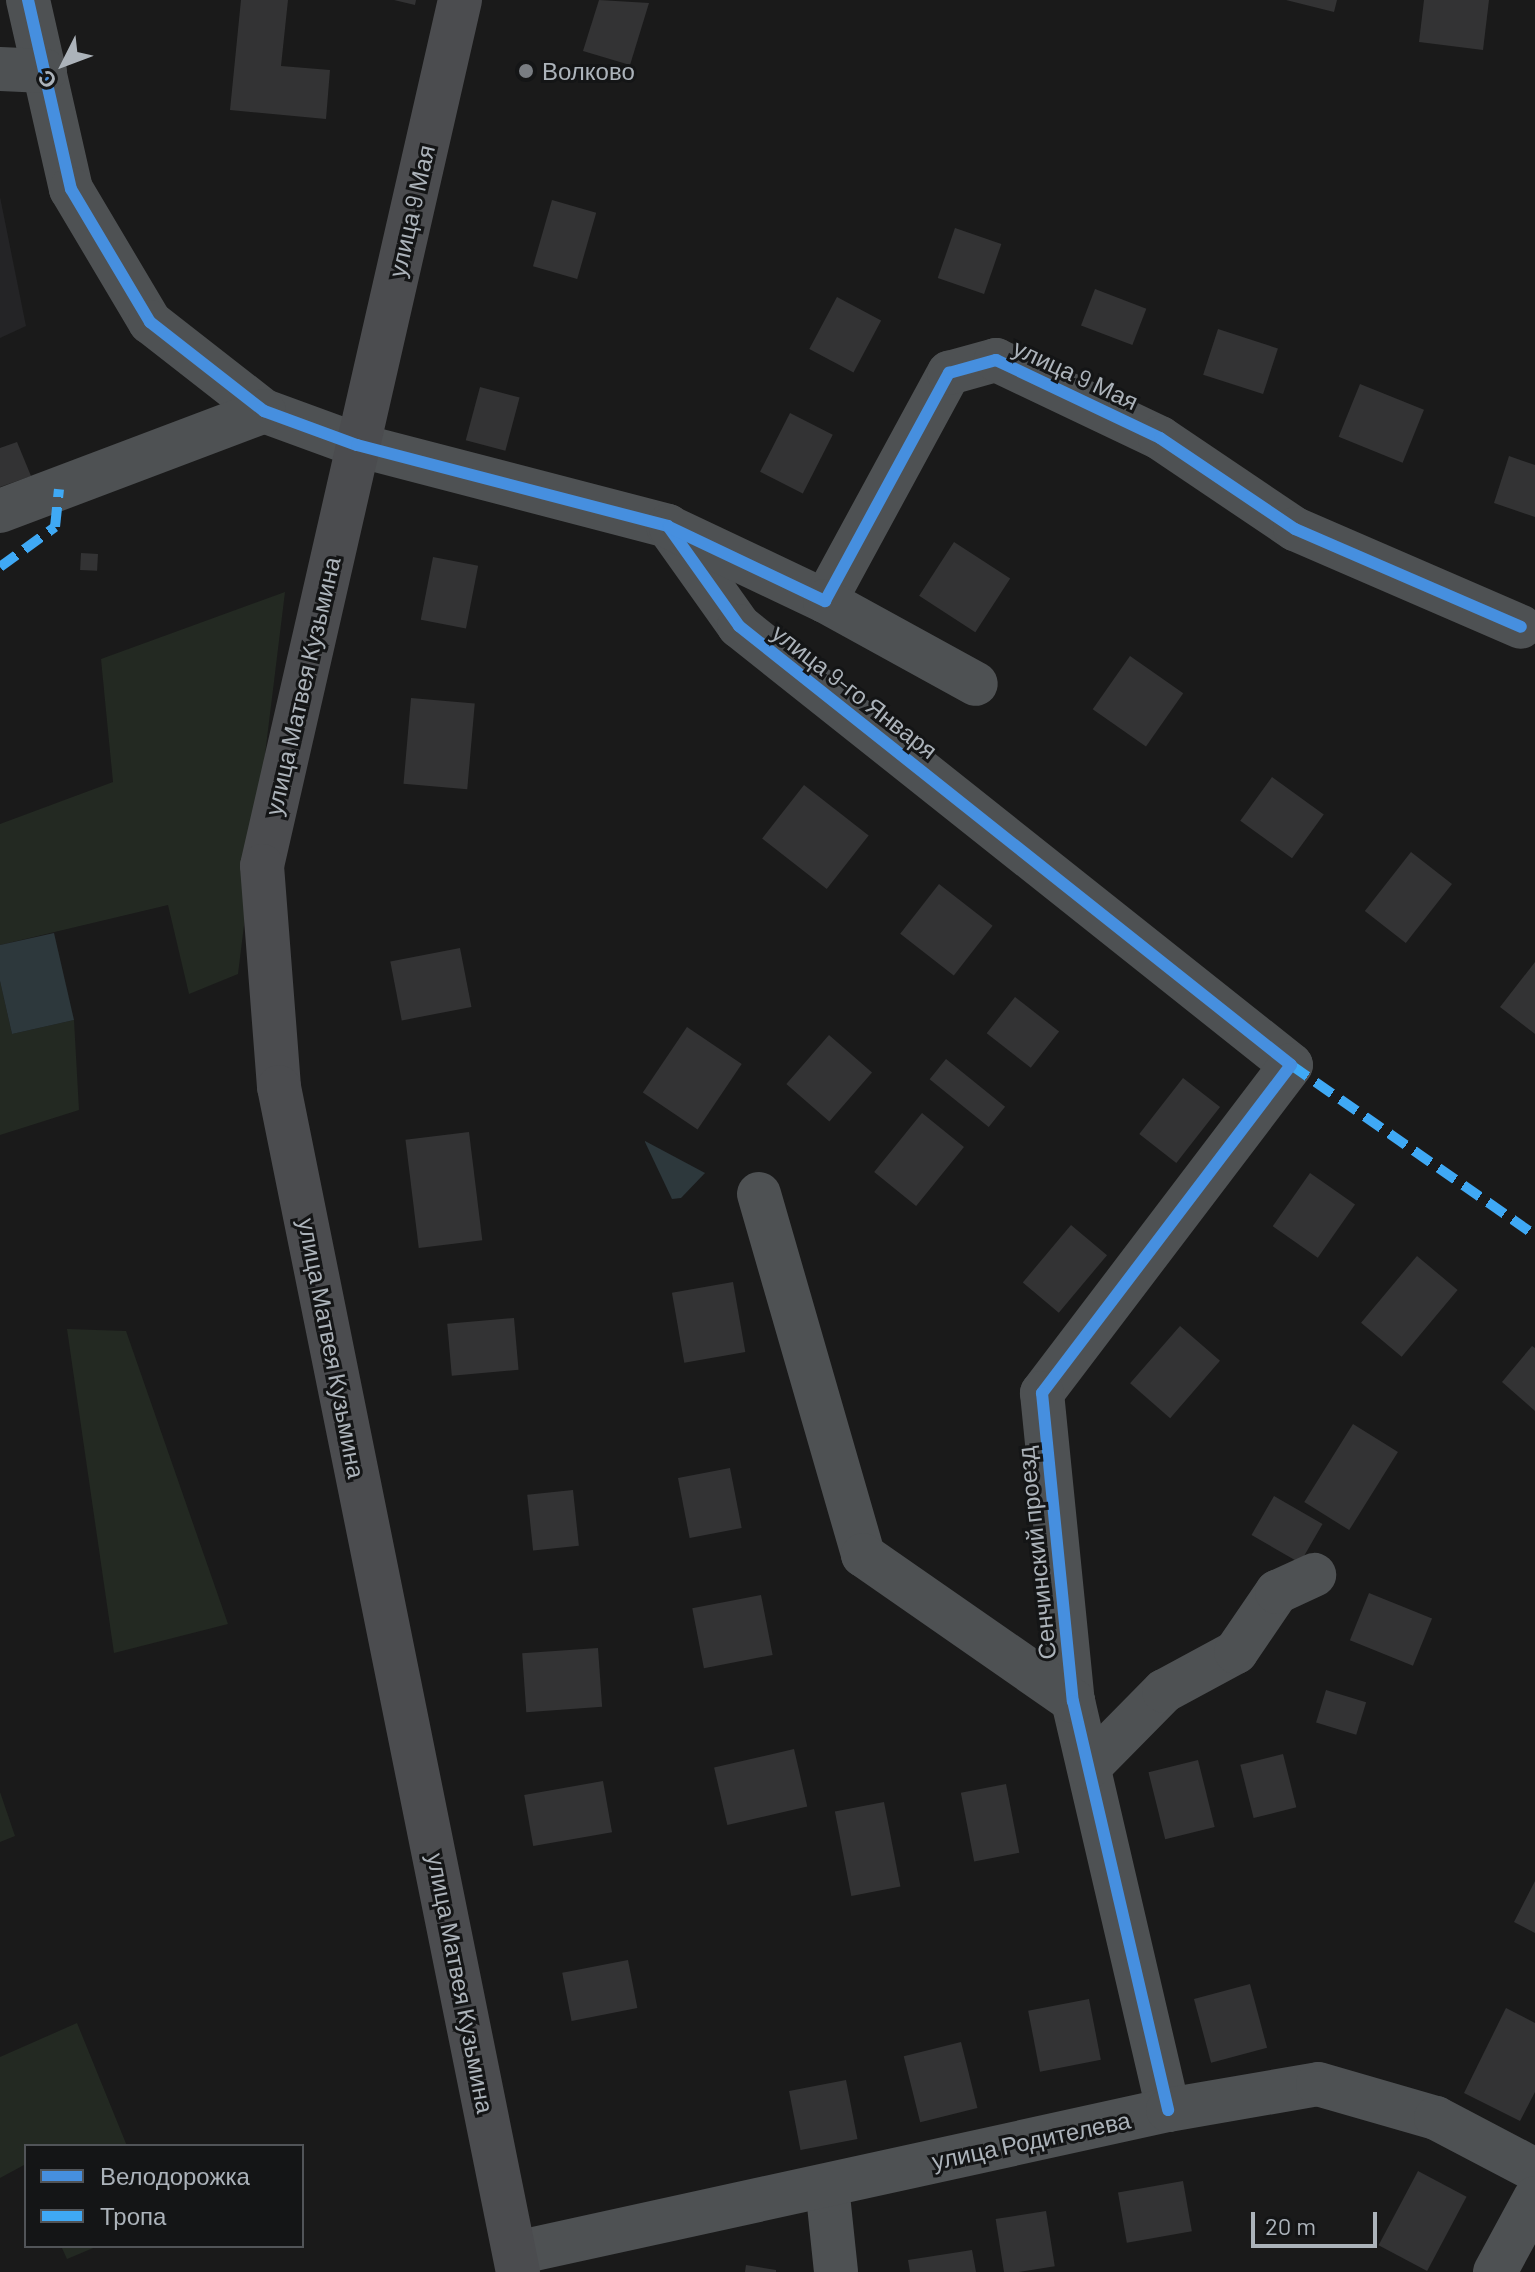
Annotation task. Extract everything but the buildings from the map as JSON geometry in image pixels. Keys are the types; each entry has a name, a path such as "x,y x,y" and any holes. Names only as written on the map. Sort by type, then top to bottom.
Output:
{"main road":[{"name":"улица 9 Мая","path":"360,433 460,0"},
{"name":"улица Матвея Кузьмина","path":"360,433 262,866 279,1087 517,2262"}],"street":[{"path":"28,0 71,189 150,322 264,411 360,433 668,526 825,601 976,684"},
{"path":"0,69 45,71"},
{"name":"улица 9 Мая","path":"825,601 949,373 996,360 1160,438 1295,529 1521,627"},
{"path":"0,511 264,411"},
{"name":"улица 9-го Января","path":"668,526 739,626 1291,1065"},
{"name":"Сенчинский проезд","path":"1168,2110 1073,1701 1042,1393 1291,1065"},
{"name":"Сенчинский проезд","path":"759,1194 863,1555 1073,1701"},
{"path":"1089,1767 1164,1691 1236,1652 1277,1592 1314,1575"},
{"name":"улица Родителева","path":"517,2262 827,2186 1168,2110 1318,2084 1436,2118 1535,2170"},
{"path":"827,2186 836,2272"},
{"path":"1495,2272 1535,2198"}],"shaded area":[{"path":"0,197 26,326 0,338"},
{"path":"285,592 238,974 189,994 168,905 0,945 0,824 113,782 101,659"},
{"path":"54,933 74,1020 12,1034 0,981 0,945"},
{"path":"0,981 12,1034 74,1020 79,1110 0,1135"},
{"path":"645,1141 705,1173 681,1198 672,1199"},
{"path":"67,1329 126,1331 228,1624 114,1653"},
{"path":"0,1792 15,1836 0,1842"},
{"path":"77,2023 126,2144 24,2144 24,2165 0,2178 0,2057"},
{"path":"62,2248 93,2248 67,2259"}],"marked path":[{"path":"0,567 55,527 59,489"},
{"path":"1291,1065 1535,1235"}],"cycle path":[{"path":"28,0 71,189 150,322 264,411 357,445 668,526 739,626 1291,1065 1042,1393 1073,1701 1168,2110"},
{"path":"669,527 825,601 949,373 996,360 1160,438 1295,529 1521,627"}],"place":[{"name":"Волково","path":"526,71"}]}
